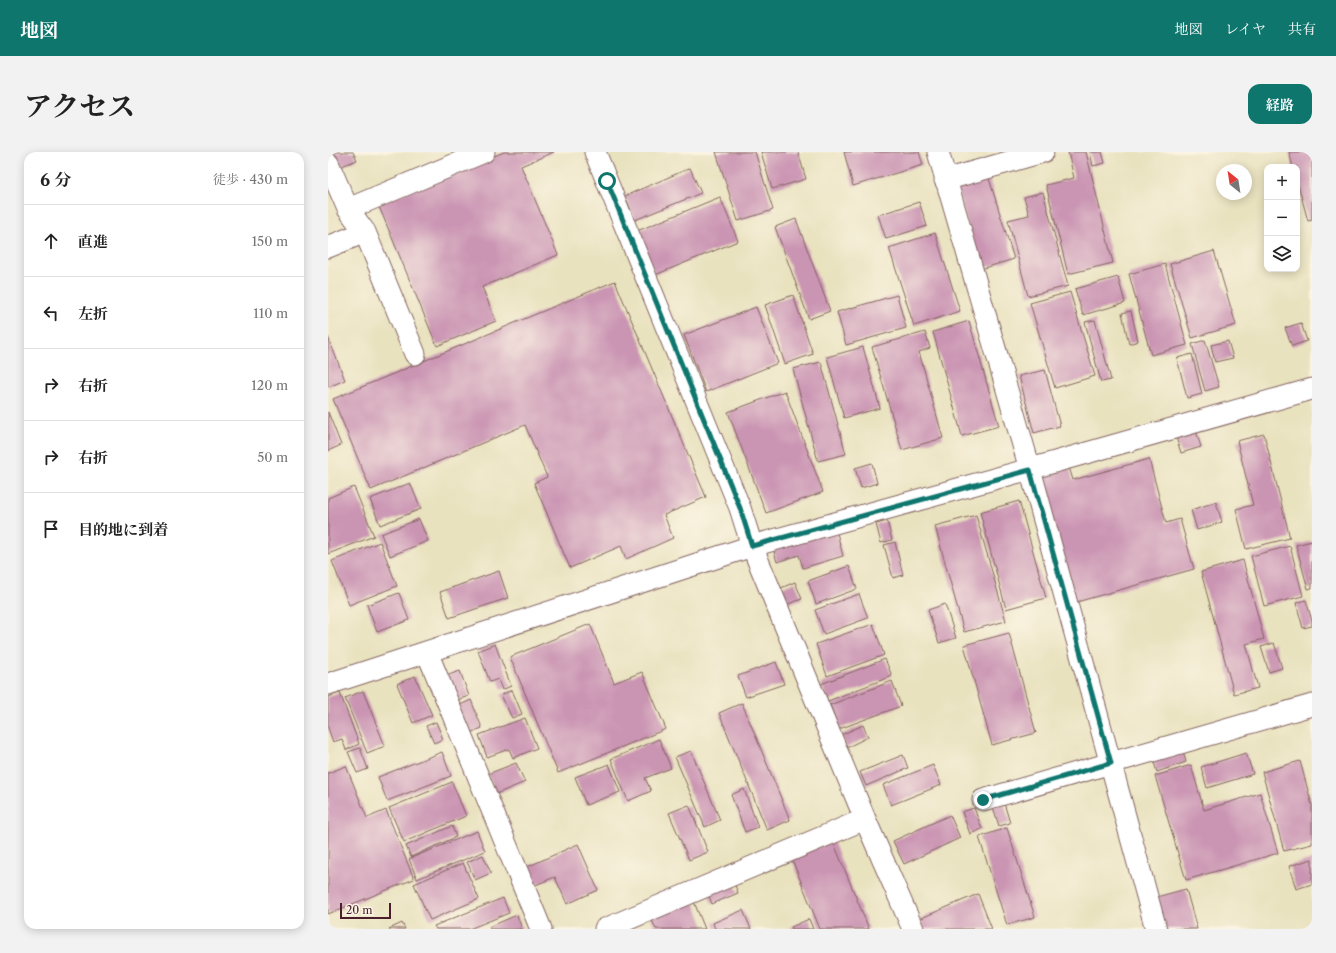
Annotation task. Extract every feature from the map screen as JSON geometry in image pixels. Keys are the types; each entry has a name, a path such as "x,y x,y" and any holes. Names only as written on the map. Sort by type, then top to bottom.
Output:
{"street":[{"path":"348,209 484,152"},
{"path":"595,152 740,508 752,546 865,819 913,929"},
{"path":"938,152 1030,470 1156,929"},
{"path":"945,180 1043,152"},
{"path":"328,163 348,209 365,232 414,354"},
{"path":"328,247 365,232"},
{"path":"328,684 752,546 1030,470 1312,389"},
{"path":"427,652 541,929"},
{"path":"983,800 1312,705"},
{"path":"605,929 865,819"}],"building":[{"path":"331,152 353,152 357,160 337,168"},
{"path":"504,152 554,152 521,166 558,255 482,287 496,321 437,346 378,204"},
{"path":"716,152 755,152 773,210 738,221"},
{"path":"761,152 798,152 806,179 772,189"},
{"path":"844,152 919,152 923,165 853,186"},
{"path":"1068,152 1086,152 1113,263 1068,274 1046,185 1074,178"},
{"path":"1090,152 1102,152 1105,163 1093,166"},
{"path":"1289,152 1312,152 1312,220 1308,221 1300,192 1300,164 1292,164"},
{"path":"690,168 701,193 635,220 625,196"},
{"path":"987,172 1014,259 981,269 955,182"},
{"path":"1043,192 1068,286 1028,296 1008,220 1029,215 1024,197"},
{"path":"720,197 738,241 655,275 637,231"},
{"path":"919,202 927,226 886,239 878,215"},
{"path":"796,219 830,311 809,319 775,227"},
{"path":"935,233 960,311 914,326 889,248"},
{"path":"1214,251 1236,325 1192,338 1170,264"},
{"path":"1165,264 1187,345 1151,355 1129,274"},
{"path":"1118,277 1125,303 1083,315 1075,289"},
{"path":"615,281 706,497 664,515 673,538 626,559 621,546 570,568 534,483 547,477 525,425 371,490 333,399"},
{"path":"1070,292 1095,376 1055,388 1030,303"},
{"path":"793,295 813,354 785,364 765,305"},
{"path":"897,295 906,328 846,345 837,312"},
{"path":"756,307 778,363 706,392 684,335"},
{"path":"1131,311 1138,341 1129,344 1122,313"},
{"path":"1095,320 1111,380 1101,382 1085,322"},
{"path":"969,321 999,426 962,436 933,332"},
{"path":"1301,323 1307,341 1292,346 1285,328"},
{"path":"925,332 930,348 919,352 943,438 902,450 872,347"},
{"path":"328,337 345,380 328,387"},
{"path":"1205,340 1219,387 1205,391 1192,344"},
{"path":"1228,341 1233,358 1215,362 1211,345"},
{"path":"863,347 880,408 844,418 827,357"},
{"path":"1192,354 1202,394 1187,398 1177,358"},
{"path":"821,362 846,454 818,461 793,369"},
{"path":"1045,370 1060,426 1034,433 1019,376"},
{"path":"785,391 823,492 766,513 728,412"},
{"path":"328,412 341,445 328,451"},
{"path":"1196,431 1201,447 1181,453 1176,437"},
{"path":"1264,434 1290,538 1246,549 1236,509 1253,505 1237,441"},
{"path":"1149,459 1166,523 1180,519 1194,569 1073,603 1038,476 1069,467 1073,480"},
{"path":"872,463 877,483 861,488 855,468"},
{"path":"410,483 421,509 380,525 370,499"},
{"path":"354,487 374,536 328,554 328,498"},
{"path":"1019,501 1046,598 1006,609 980,512"},
{"path":"1216,502 1222,522 1197,530 1191,510"},
{"path":"976,515 1006,621 964,632 935,526"},
{"path":"419,519 428,541 390,556 381,534"},
{"path":"887,521 892,540 881,543 876,524"},
{"path":"836,529 843,556 803,568 799,555 777,562 773,548"},
{"path":"1312,541 1312,588 1308,589 1296,545"},
{"path":"380,542 397,586 349,605 332,561"},
{"path":"895,542 903,575 893,578 884,545"},
{"path":"1290,546 1303,596 1264,606 1251,556"},
{"path":"1243,560 1264,639 1246,644 1258,688 1234,694 1201,572"},
{"path":"849,566 857,589 816,604 808,581"},
{"path":"499,571 508,598 449,618 440,592"},
{"path":"795,582 802,599 788,604 781,588"},
{"path":"399,593 409,620 377,632 367,605"},
{"path":"859,594 868,618 824,634 815,610"},
{"path":"1306,600 1312,626 1303,628 1296,603"},
{"path":"945,604 956,638 939,643 928,610"},
{"path":"590,624 614,683 642,672 666,729 558,773 510,657"},
{"path":"873,624 884,655 827,676 816,644"},
{"path":"1009,633 1036,733 992,745 964,645"},
{"path":"1274,643 1282,668 1269,672 1261,647"},
{"path":"495,644 511,686 502,690 498,679 490,682 478,651"},
{"path":"885,659 892,676 828,701 821,684"},
{"path":"776,662 784,684 746,697 738,676"},
{"path":"460,671 469,696 454,701 445,676"},
{"path":"415,676 432,715 413,723 397,684"},
{"path":"892,681 901,706 839,729 830,705"},
{"path":"512,690 522,714 512,718 501,695"},
{"path":"363,691 385,746 367,753 345,698"},
{"path":"340,693 359,744 346,750 342,739 333,742 328,728 328,697"},
{"path":"471,700 482,728 467,734 456,707"},
{"path":"742,703 790,820 767,830 719,713"},
{"path":"525,718 537,748 513,758 509,749 487,757 479,735"},
{"path":"436,722 443,739 434,743 426,726"},
{"path":"863,725 868,737 846,748 841,735"},
{"path":"659,739 671,768 645,778 651,791 628,801 611,759"},
{"path":"1182,747 1186,762 1157,772 1152,756"},
{"path":"360,748 368,769 357,773 348,752"},
{"path":"691,751 720,820 705,827 675,757"},
{"path":"442,752 451,776 387,801 378,777"},
{"path":"1246,753 1253,774 1207,788 1201,767"},
{"path":"903,755 908,768 866,786 860,772"},
{"path":"1300,761 1312,805 1312,844 1284,851 1262,772"},
{"path":"516,763 525,782 496,794 488,774"},
{"path":"609,764 620,792 586,805 575,777"},
{"path":"933,765 941,785 891,805 883,785"},
{"path":"1191,765 1204,810 1260,793 1278,853 1186,880 1155,776"},
{"path":"346,766 367,818 386,810 414,879 328,914 328,773"},
{"path":"452,782 466,816 404,842 389,808"},
{"path":"744,789 758,827 745,832 731,795"},
{"path":"1004,803 1010,823 999,826 993,807"},
{"path":"689,805 708,852 689,860 669,813"},
{"path":"974,808 982,829 970,834 962,812"},
{"path":"950,815 960,838 904,864 893,841"},
{"path":"452,826 456,837 411,857 406,846"},
{"path":"1007,828 1035,917 1007,925 979,837"},
{"path":"477,831 485,851 417,879 409,859"},
{"path":"833,841 869,929 820,929 791,857"},
{"path":"578,844 598,890 567,904 555,877 533,886 525,868"},
{"path":"483,855 491,873 475,880 467,862"},
{"path":"1312,859 1312,884 1296,889 1289,866"},
{"path":"463,863 479,899 430,920 414,884"},
{"path":"733,880 738,893 712,904 707,891"},
{"path":"1186,889 1197,929 1161,929 1153,898"},
{"path":"978,894 992,929 924,929 919,919"},
{"path":"692,897 705,929 656,929 649,914"},
{"path":"503,898 509,913 469,929 436,929 434,926"},
{"path":"743,910 751,929 715,929 713,923"},
{"path":"517,915 522,929 490,929 489,927"},
{"path":"809,919 813,929 792,929 791,927"},
{"path":"402,923 405,929 389,929"}],"route":[{"path":"607,181 740,508 752,546 1030,470 1111,763 983,800"}]}
